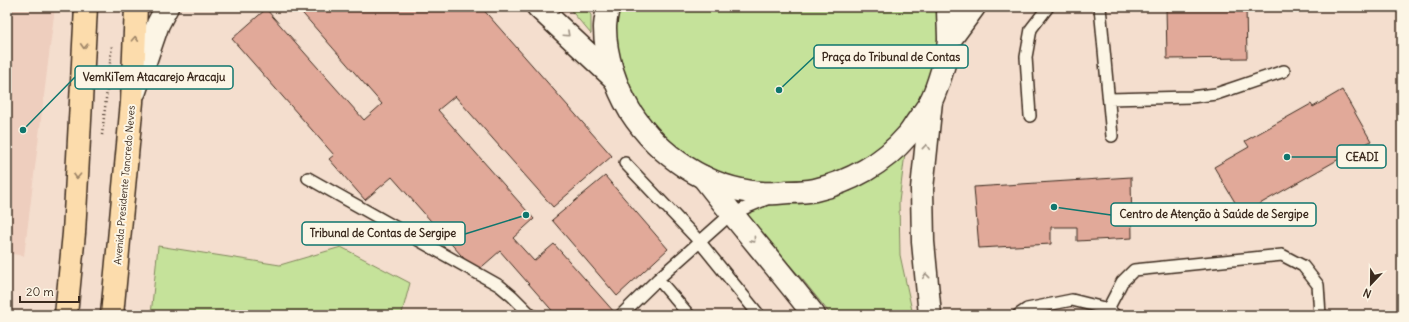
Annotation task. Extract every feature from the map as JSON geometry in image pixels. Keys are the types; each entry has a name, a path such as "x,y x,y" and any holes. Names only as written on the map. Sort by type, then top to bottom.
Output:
{"main road":[{"path":"66,315 74,233 86,7"},
{"name":"Avenida Presidente Tancredo Neves","path":"112,315 132,102 136,7"}],"street":[{"path":"132,102 158,24 167,7"},
{"path":"538,7 615,79"},
{"path":"608,7 605,28 607,50 615,79 625,102 638,123 655,143 674,160 703,177 722,185 762,193 814,191 838,184 862,172 890,152 908,136 931,101"},
{"path":"930,315 923,242 922,189 931,101 942,70 949,41 948,7"},
{"path":"949,41 974,7"},
{"path":"703,177 731,214 814,315"}],"lane":[{"path":"1030,116 1026,57 1031,29 1048,7"},
{"path":"1100,7 1112,136"},
{"path":"1109,100 1191,97 1216,94 1284,71"},
{"path":"625,163 700,241 759,315"},
{"path":"308,178 500,286 531,315"},
{"path":"621,315 658,279 731,214 783,192"},
{"path":"1018,315 1027,310 1072,300 1111,312 1122,282 1134,270 1282,255 1303,266 1318,285 1320,315"},
{"path":"658,279 689,315"}],"shaded area":[{"path":"7,7 55,7 24,256 7,253"}],"green space":[{"path":"568,7 585,7 591,15 591,34"},
{"path":"608,7 948,7 933,96 862,172 762,193 674,159 615,79"},
{"path":"906,145 899,202 900,255 913,315 831,315 803,280 738,207 794,202 851,191"},
{"path":"158,246 280,265 341,247 410,283 402,313 408,315 151,315"}],"building":[{"path":"297,7 481,7 612,156 553,207 455,96 438,110 534,219 513,238 534,261 554,244 615,313 612,315 556,315 500,251 476,272 392,177 365,200 329,159 334,155 232,39 266,9 364,120 382,104"},
{"path":"1166,7 1246,7 1247,58 1167,59"},
{"path":"1342,90 1371,141 1242,214 1214,167 1249,147 1245,141 1311,104 1313,107"},
{"path":"605,176 668,249 617,296 552,220"},
{"path":"1131,177 1132,238 1077,241 1077,227 1051,227 1051,244 979,248 974,187"}],"place":[{"name":"Praça do Tribunal de Contas","path":"779,90"},
{"name":"VemKiTem Atacarejo Aracaju","path":"23,130"},
{"name":"CEADI","path":"1287,157"},
{"name":"Centro de Atenção à Saúde de Sergipe","path":"1054,207"},
{"name":"Tribunal de Contas de Sergipe","path":"526,215"}]}
